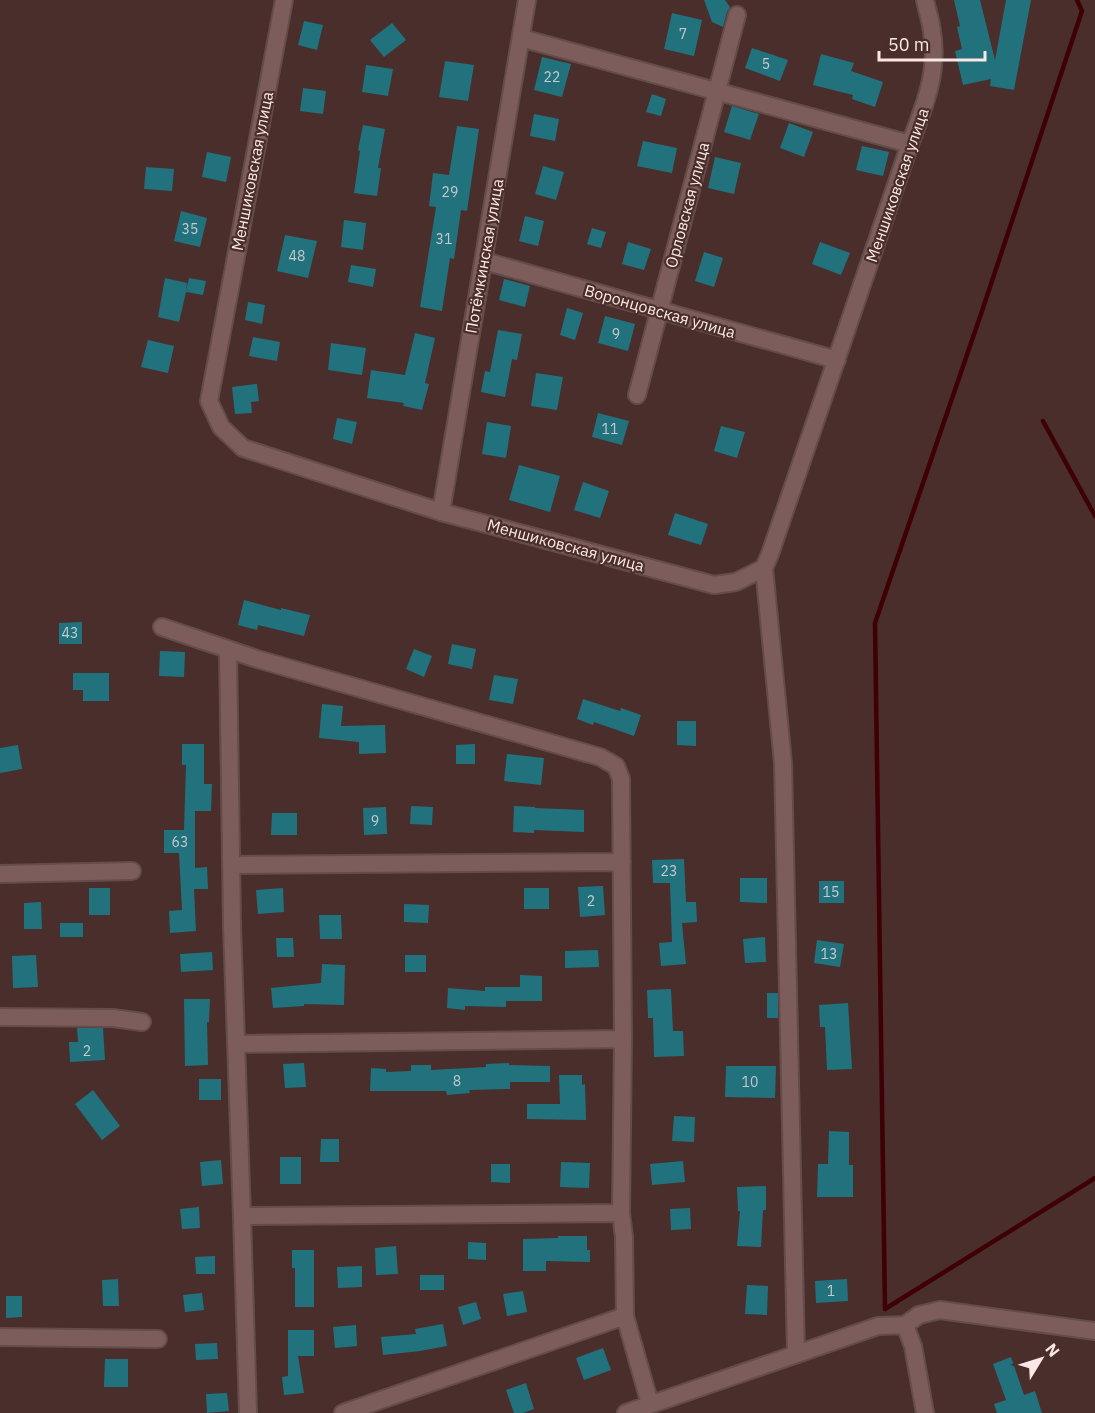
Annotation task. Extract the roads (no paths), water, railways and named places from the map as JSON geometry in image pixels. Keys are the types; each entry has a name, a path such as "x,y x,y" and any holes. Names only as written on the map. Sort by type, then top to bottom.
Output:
{"street":[{"name":"Меншиковская улица","path":"284,0 209,401 221,427 243,448 441,512 714,585 736,582 764,568 770,555 928,96 934,63 933,33 925,0"},
{"name":"Потёмкинская улица","path":"441,512 527,0"},
{"name":"Орловская улица","path":"637,394 737,15"},
{"path":"521,38 910,144"},
{"name":"Воронцовская улица","path":"483,261 837,360"},
{"path":"764,568 783,763 796,1354"},
{"path":"162,627 257,659 600,757 616,766 621,779 623,1039 621,1214 624,1237 625,1316 650,1404"},
{"path":"228,649 231,865 248,1413"},
{"path":"231,865 622,862"},
{"path":"0,874 132,871"},
{"path":"0,1017 113,1018 142,1022"},
{"path":"236,1044 623,1039"},
{"path":"242,1216 621,1214"},
{"path":"626,1413 878,1326 904,1326 919,1315 940,1310 1095,1331"},
{"path":"344,1413 625,1316"},
{"path":"904,1326 913,1346 926,1413"},
{"path":"0,1337 158,1339"}],"waterway":[{"path":"1077,0 1082,11 875,623 885,1309 1095,1178"},
{"path":"1043,421 1095,516"}]}
